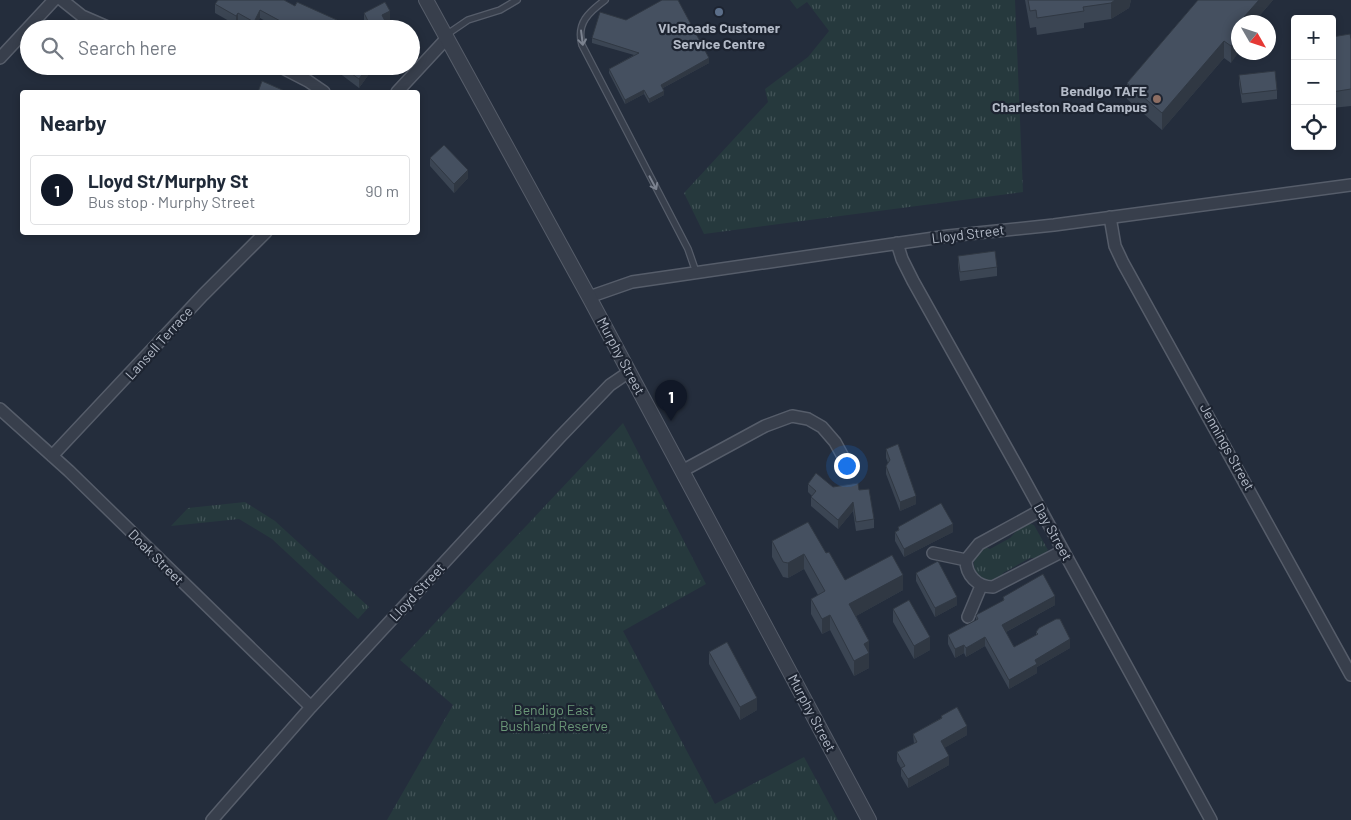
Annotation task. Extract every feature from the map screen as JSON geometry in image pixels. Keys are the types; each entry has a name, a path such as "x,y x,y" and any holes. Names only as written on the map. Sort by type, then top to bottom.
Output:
{"street":[{"path":"35,20 54,0"},
{"path":"62,0 82,16 91,20"},
{"name":"Murphy Street","path":"426,0 589,297 869,820"},
{"path":"0,58 20,37"},
{"path":"420,66 446,37"},
{"path":"298,75 321,90"},
{"path":"399,90 412,75"},
{"name":"Lloyd Street","path":"589,297 632,282 696,272 897,243 1351,185"},
{"name":"Jennings Street","path":"1110,217 1115,246 1123,263 1351,675"},
{"name":"Lansell Terrace","path":"52,456 112,395 203,295 263,235"},
{"name":"Day Street","path":"897,243 902,259 913,281 1042,510 1210,820"},
{"name":"Lloyd Street","path":"212,820 310,707 604,391 629,372"},
{"name":"Doak Street","path":"0,408 52,456 310,707"},
{"path":"682,472 765,426 792,416 808,419 822,427 835,442 846,464"},
{"path":"966,560 979,544 1042,510"},
{"path":"966,560 971,577 981,586 996,586 1063,551"},
{"path":"933,554 966,560"},
{"path":"968,617 981,586"}],"lane":[{"path":"446,37 468,20 500,10 517,0"},
{"path":"605,0 584,19 580,31 582,45 688,249 696,272"}],"green space":[{"path":"790,0 1015,0 1023,192 704,234 684,193 768,102 765,89 808,57 829,31 807,2 797,9"},
{"name":"Bendigo East Bushland Reserve","path":"623,423 706,584 623,631 715,804 804,757 838,820 387,820 453,705 400,660"},
{"path":"245,502 275,521 369,607 358,619 272,539 239,519 171,526 188,508"},
{"path":"1028,523 1034,525 1048,550 1041,558 1030,558 1003,573 1001,579 994,581 983,579 977,575 974,559 984,546 990,549 1010,538 1020,527"}],"building":[{"path":"218,0 284,0 295,6 297,2 337,20 278,20 260,10 255,20 250,20 238,13 236,16 215,4"},
{"path":"662,0 678,0 709,58 661,85 664,91 649,99 644,90 625,100 609,69 639,53 592,38 600,12 626,20"},
{"path":"1028,0 1115,0 1111,3 1083,7 1084,11 1037,18 1036,10 1030,11"},
{"path":"1198,0 1259,0 1246,15 1231,15 1231,46 1224,41 1162,113 1127,83"},
{"path":"385,2 390,11 382,15 384,20 368,20 364,13"},
{"path":"1350,34 1351,89 1336,91 1336,60 1336,36"},
{"path":"1275,71 1277,90 1242,94 1239,75"},
{"path":"353,75 362,75 359,79"},
{"path":"262,81 282,90 259,90"},
{"path":"444,145 468,170 454,184 430,158"},
{"path":"995,251 997,267 960,272 958,256"},
{"path":"898,444 916,496 900,502 886,466 890,460 886,449"},
{"path":"816,473 833,487 858,483 859,490 869,489 874,519 856,522 853,502 838,520 811,497 816,491 808,484"},
{"path":"941,503 953,524 904,549 895,532 899,530 898,527"},
{"path":"808,522 826,553 829,552 845,580 892,555 903,575 849,604 869,641 864,644 869,653 854,661 830,615 822,619 811,599 825,591 804,554 788,563 783,562 772,541"},
{"path":"938,561 957,597 935,608 916,573"},
{"path":"1043,574 1055,596 1002,625 1014,647 1038,634 1036,632 1039,628 1056,619 1060,619 1070,639 1035,660 1037,664 1009,680 985,637 966,648 964,645 955,649 948,635 978,619 976,615 1004,600 1003,597"},
{"path":"909,600 930,637 914,646 893,609"},
{"path":"727,642 757,698 740,707 709,652"},
{"path":"957,707 967,726 941,741 949,756 908,779 901,768 905,766 897,752 917,742 913,734 942,718 941,716"}],"place":[{"name":"VicRoads Customer Service Centre","path":"719,12"},
{"name":"Bendigo TAFE Charleston Road Campus","path":"1157,99"},
{"name":"Lloyd St/Murphy St","path":"671,421"}]}
